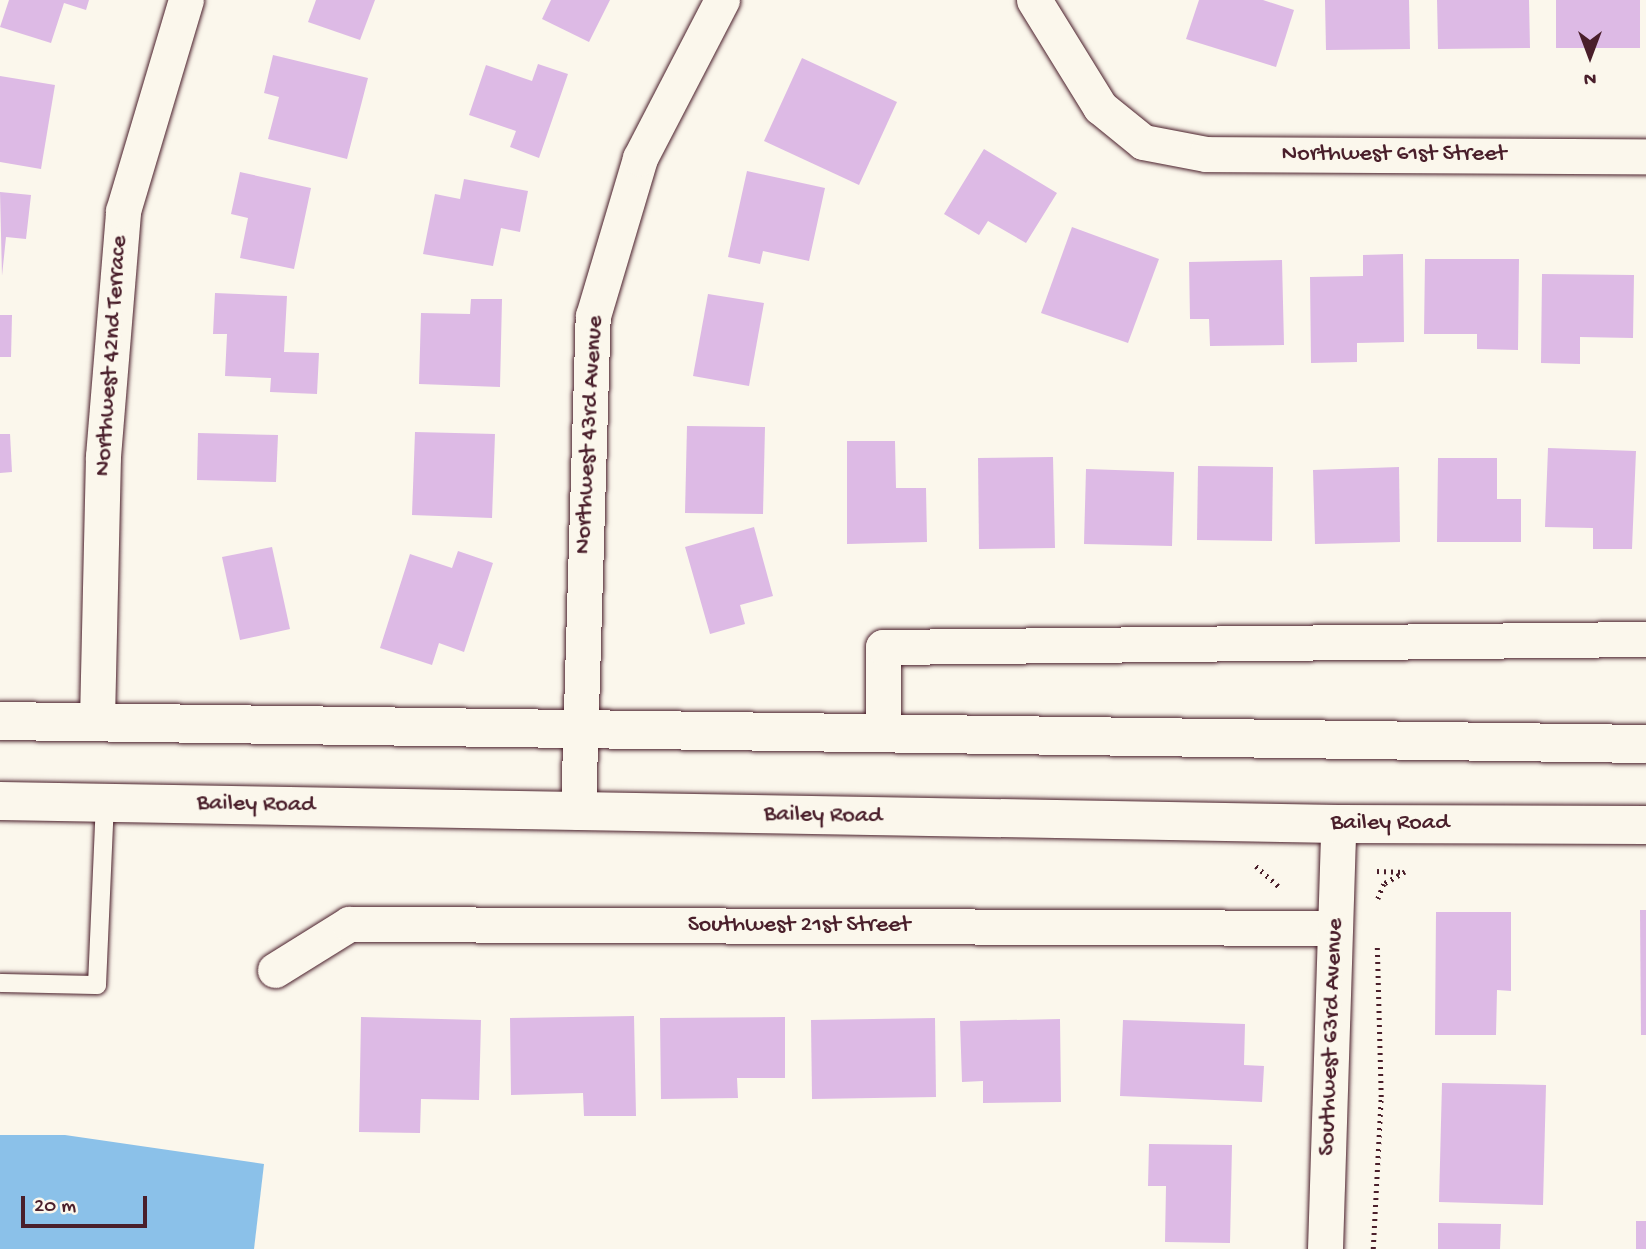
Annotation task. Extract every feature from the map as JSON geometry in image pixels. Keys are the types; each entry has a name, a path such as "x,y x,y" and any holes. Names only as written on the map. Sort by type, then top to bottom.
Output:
{"street":[{"name":"Northwest 42nd Terrace","path":"97,720 103,456 123,211 186,0"},
{"name":"Northwest 43rd Avenue","path":"578,812 593,316 640,158 722,0"},
{"name":"Northwest 61st Street","path":"1034,0 1100,107 1143,142 1206,154 1646,156"},
{"path":"883,731 883,647 1646,639"},
{"path":"0,721 97,720 1646,744"},
{"name":"Bailey Road","path":"0,801 1338,824 1646,825"},
{"name":"Southwest 63rd Avenue","path":"1325,1249 1338,824"},
{"name":"Southwest 21st Street","path":"275,970 349,924 1335,928"}],"lane":[{"path":"0,983 97,985 104,802"}],"water":[{"path":"0,1135 65,1135 264,1164 254,1249 0,1249"}],"building":[{"path":"9,0 89,0 86,10 64,3 51,43 0,27"},
{"path":"316,0 375,0 360,40 308,22"},
{"path":"551,0 610,0 589,42 542,19"},
{"path":"1199,0 1263,0 1294,10 1276,67 1186,39"},
{"path":"1325,0 1409,0 1410,49 1326,50"},
{"path":"1437,0 1529,0 1530,48 1438,49"},
{"path":"1556,0 1640,0 1640,48 1556,48"},
{"path":"273,55 368,78 347,159 268,139 279,97 264,93"},
{"path":"802,58 897,102 859,185 764,141"},
{"path":"538,64 568,74 539,158 510,147 516,131 469,115 486,65 532,81"},
{"path":"0,76 55,85 41,169 0,162"},
{"path":"984,149 1057,193 1026,243 988,221 979,235 944,214"},
{"path":"747,171 825,188 809,261 763,251 760,264 728,257"},
{"path":"240,172 311,188 294,269 240,258 248,218 231,214"},
{"path":"464,179 528,191 520,232 501,228 493,266 423,254 435,194 460,199"},
{"path":"0,192 31,195 26,239 6,237 2,276"},
{"path":"1072,227 1159,259 1128,343 1041,313"},
{"path":"1403,254 1404,342 1357,343 1357,362 1311,363 1310,277 1363,276 1363,255"},
{"path":"1425,259 1519,259 1518,350 1477,349 1477,334 1424,334"},
{"path":"1282,260 1284,345 1210,346 1209,319 1190,319 1189,262"},
{"path":"1542,274 1634,275 1633,338 1580,337 1580,364 1541,363"},
{"path":"215,293 287,296 284,352 319,353 317,394 270,392 271,378 225,376 227,334 213,334"},
{"path":"708,294 764,303 749,386 693,376"},
{"path":"471,299 502,299 500,387 419,384 421,313 470,314"},
{"path":"0,315 12,315 11,357 0,357"},
{"path":"687,426 765,427 763,514 685,513"},
{"path":"415,432 495,434 492,518 412,515"},
{"path":"198,433 278,435 276,482 197,480"},
{"path":"0,434 10,434 12,472 0,473"},
{"path":"847,441 895,441 896,488 926,488 927,542 847,544"},
{"path":"1548,448 1636,451 1632,549 1593,549 1593,528 1545,527"},
{"path":"1053,457 1055,548 979,549 978,458"},
{"path":"1438,458 1497,458 1497,499 1521,499 1521,542 1437,542"},
{"path":"1198,466 1273,467 1272,541 1197,540"},
{"path":"1399,467 1400,542 1315,544 1313,470"},
{"path":"1086,469 1174,472 1172,546 1084,544"},
{"path":"754,527 773,596 740,605 745,624 710,634 685,547"},
{"path":"272,547 290,629 240,640 222,557"},
{"path":"458,551 493,563 464,652 439,643 432,665 380,648 410,554 452,568"},
{"path":"1640,910 1646,910 1646,1035 1641,1035"},
{"path":"1436,912 1511,912 1511,991 1497,990 1496,1035 1435,1035"},
{"path":"634,1016 636,1116 584,1116 583,1093 511,1095 510,1018"},
{"path":"361,1017 481,1020 479,1100 421,1099 420,1133 359,1132"},
{"path":"785,1017 785,1078 737,1078 738,1098 661,1099 660,1018"},
{"path":"935,1018 936,1097 812,1099 811,1020"},
{"path":"1060,1019 1061,1102 983,1103 983,1081 962,1082 960,1021"},
{"path":"1123,1020 1245,1024 1244,1065 1264,1066 1262,1102 1120,1096"},
{"path":"1442,1083 1546,1085 1543,1205 1439,1202"},
{"path":"1149,1144 1232,1145 1230,1243 1165,1242 1166,1186 1148,1186"},
{"path":"1636,1221 1646,1221 1646,1249 1636,1249"},
{"path":"1438,1223 1501,1224 1500,1249 1438,1249"}]}
